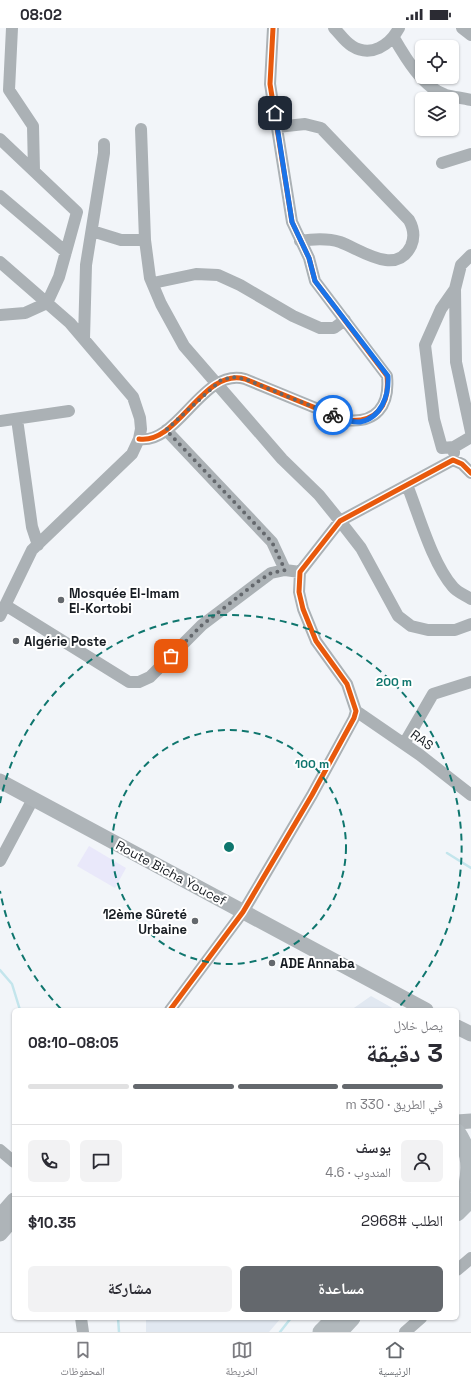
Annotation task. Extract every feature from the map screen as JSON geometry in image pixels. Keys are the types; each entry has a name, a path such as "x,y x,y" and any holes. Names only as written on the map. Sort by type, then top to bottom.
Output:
{"highway":[{"path":"459,1135 465,1143 469,1157 470,1171 466,1190 459,1208"},
{"path":"320,1332 332,1320"},
{"path":"339,1332 350,1320"}],"main road":[{"name":"Route Bicha Youcef","path":"0,781 422,1008"},
{"path":"459,1028 471,1034"},
{"path":"459,1112 471,1111"},
{"path":"459,1122 471,1121"},
{"path":"0,1216 12,1202"},
{"path":"0,1234 12,1220"}],"street":[{"path":"12,28 9,90 33,126 34,171"},
{"path":"139,439 152,439 166,430 216,384 227,378 239,378 345,420 359,422 374,416 384,403 388,389 388,376 315,281 309,258 292,222 270,84 273,28"},
{"path":"334,28 352,46 365,51 378,50 396,33 409,64 423,80 444,95 471,100"},
{"path":"462,28 471,35"},
{"path":"277,127 305,124 321,128 409,220 414,231 412,244 406,254 395,260 389,261 377,258 340,242 320,239 300,241"},
{"path":"141,129 145,240 152,283 161,304 184,346 282,459 319,495 340,521 361,548 398,616 411,626 428,630 455,630 471,624"},
{"path":"0,139 77,212 60,276 47,303 25,313 0,316"},
{"path":"84,339 86,265 104,153 104,144"},
{"path":"442,163 471,154"},
{"path":"0,196 66,252"},
{"path":"92,231 121,240 145,240"},
{"path":"471,255 461,265 455,289 456,362 471,432"},
{"path":"0,262 70,322 133,397 140,418 139,439 132,454 38,545 29,556 0,616"},
{"path":"152,283 196,274 218,276 240,284 293,316 320,328 334,328 345,320"},
{"path":"455,289 441,309 425,345 436,426 442,448 454,447 471,437"},
{"path":"0,421 69,411"},
{"path":"17,419 32,527 38,545"},
{"path":"166,430 272,542 285,570"},
{"path":"453,460 454,447"},
{"path":"453,460 462,464 471,473"},
{"path":"171,1008 243,912 312,795 354,718 356,711 347,684 316,641 306,616 299,592 300,572 340,521 453,460"},
{"path":"407,485 436,559 446,577 454,588 471,599"},
{"path":"6,605 128,682 139,682 150,677 202,625 256,583 271,573 285,570 300,572"},
{"path":"404,744 433,694 471,682"},
{"name":"RAS","path":"356,711 404,744 471,795"},
{"path":"0,861 33,799"},
{"path":"0,1150 12,1160"},
{"path":"459,1268 471,1258"},
{"path":"81,1320 83,1332"},
{"path":"405,1332 419,1320"}],"shaded area":[{"path":"89,846 126,868 115,888 77,866"},
{"path":"371,996 392,1008 354,1008"},
{"path":"146,1320 279,1320 269,1332 146,1332"}],"waterway":[{"path":"447,853 471,868"},
{"path":"0,970 12,984 19,1008"},
{"path":"118,1320 119,1332"},
{"path":"280,1332 289,1320"}],"cycle path":[{"path":"139,439 153,438 166,430 203,394 216,384 230,378 245,379 345,420 365,419 373,416 379,411 386,396 387,376 315,281 309,258 292,222 270,84 273,28"},
{"path":"171,1008 243,912 312,795 354,718 356,711 347,684 316,641 303,609 299,592 300,572 340,521 453,460 462,464 471,473"}],"way so far":[{"path":"171,656 202,625 256,583 271,573 285,570 272,542 166,430 221,380 233,377 245,379 333,415"}],"place":[{"name":"Mosquée El-Imam El-Kortobi","path":"61,600"},
{"name":"Algérie Poste","path":"16,641"},
{"name":"12ème Sûreté Urbaine","path":"195,921"},
{"name":"ADE Annaba","path":"272,963"}],"route":[{"path":"275,113 292,222 309,258 315,281 388,376 388,389 384,403 374,416 359,422 345,420 333,415"}]}
